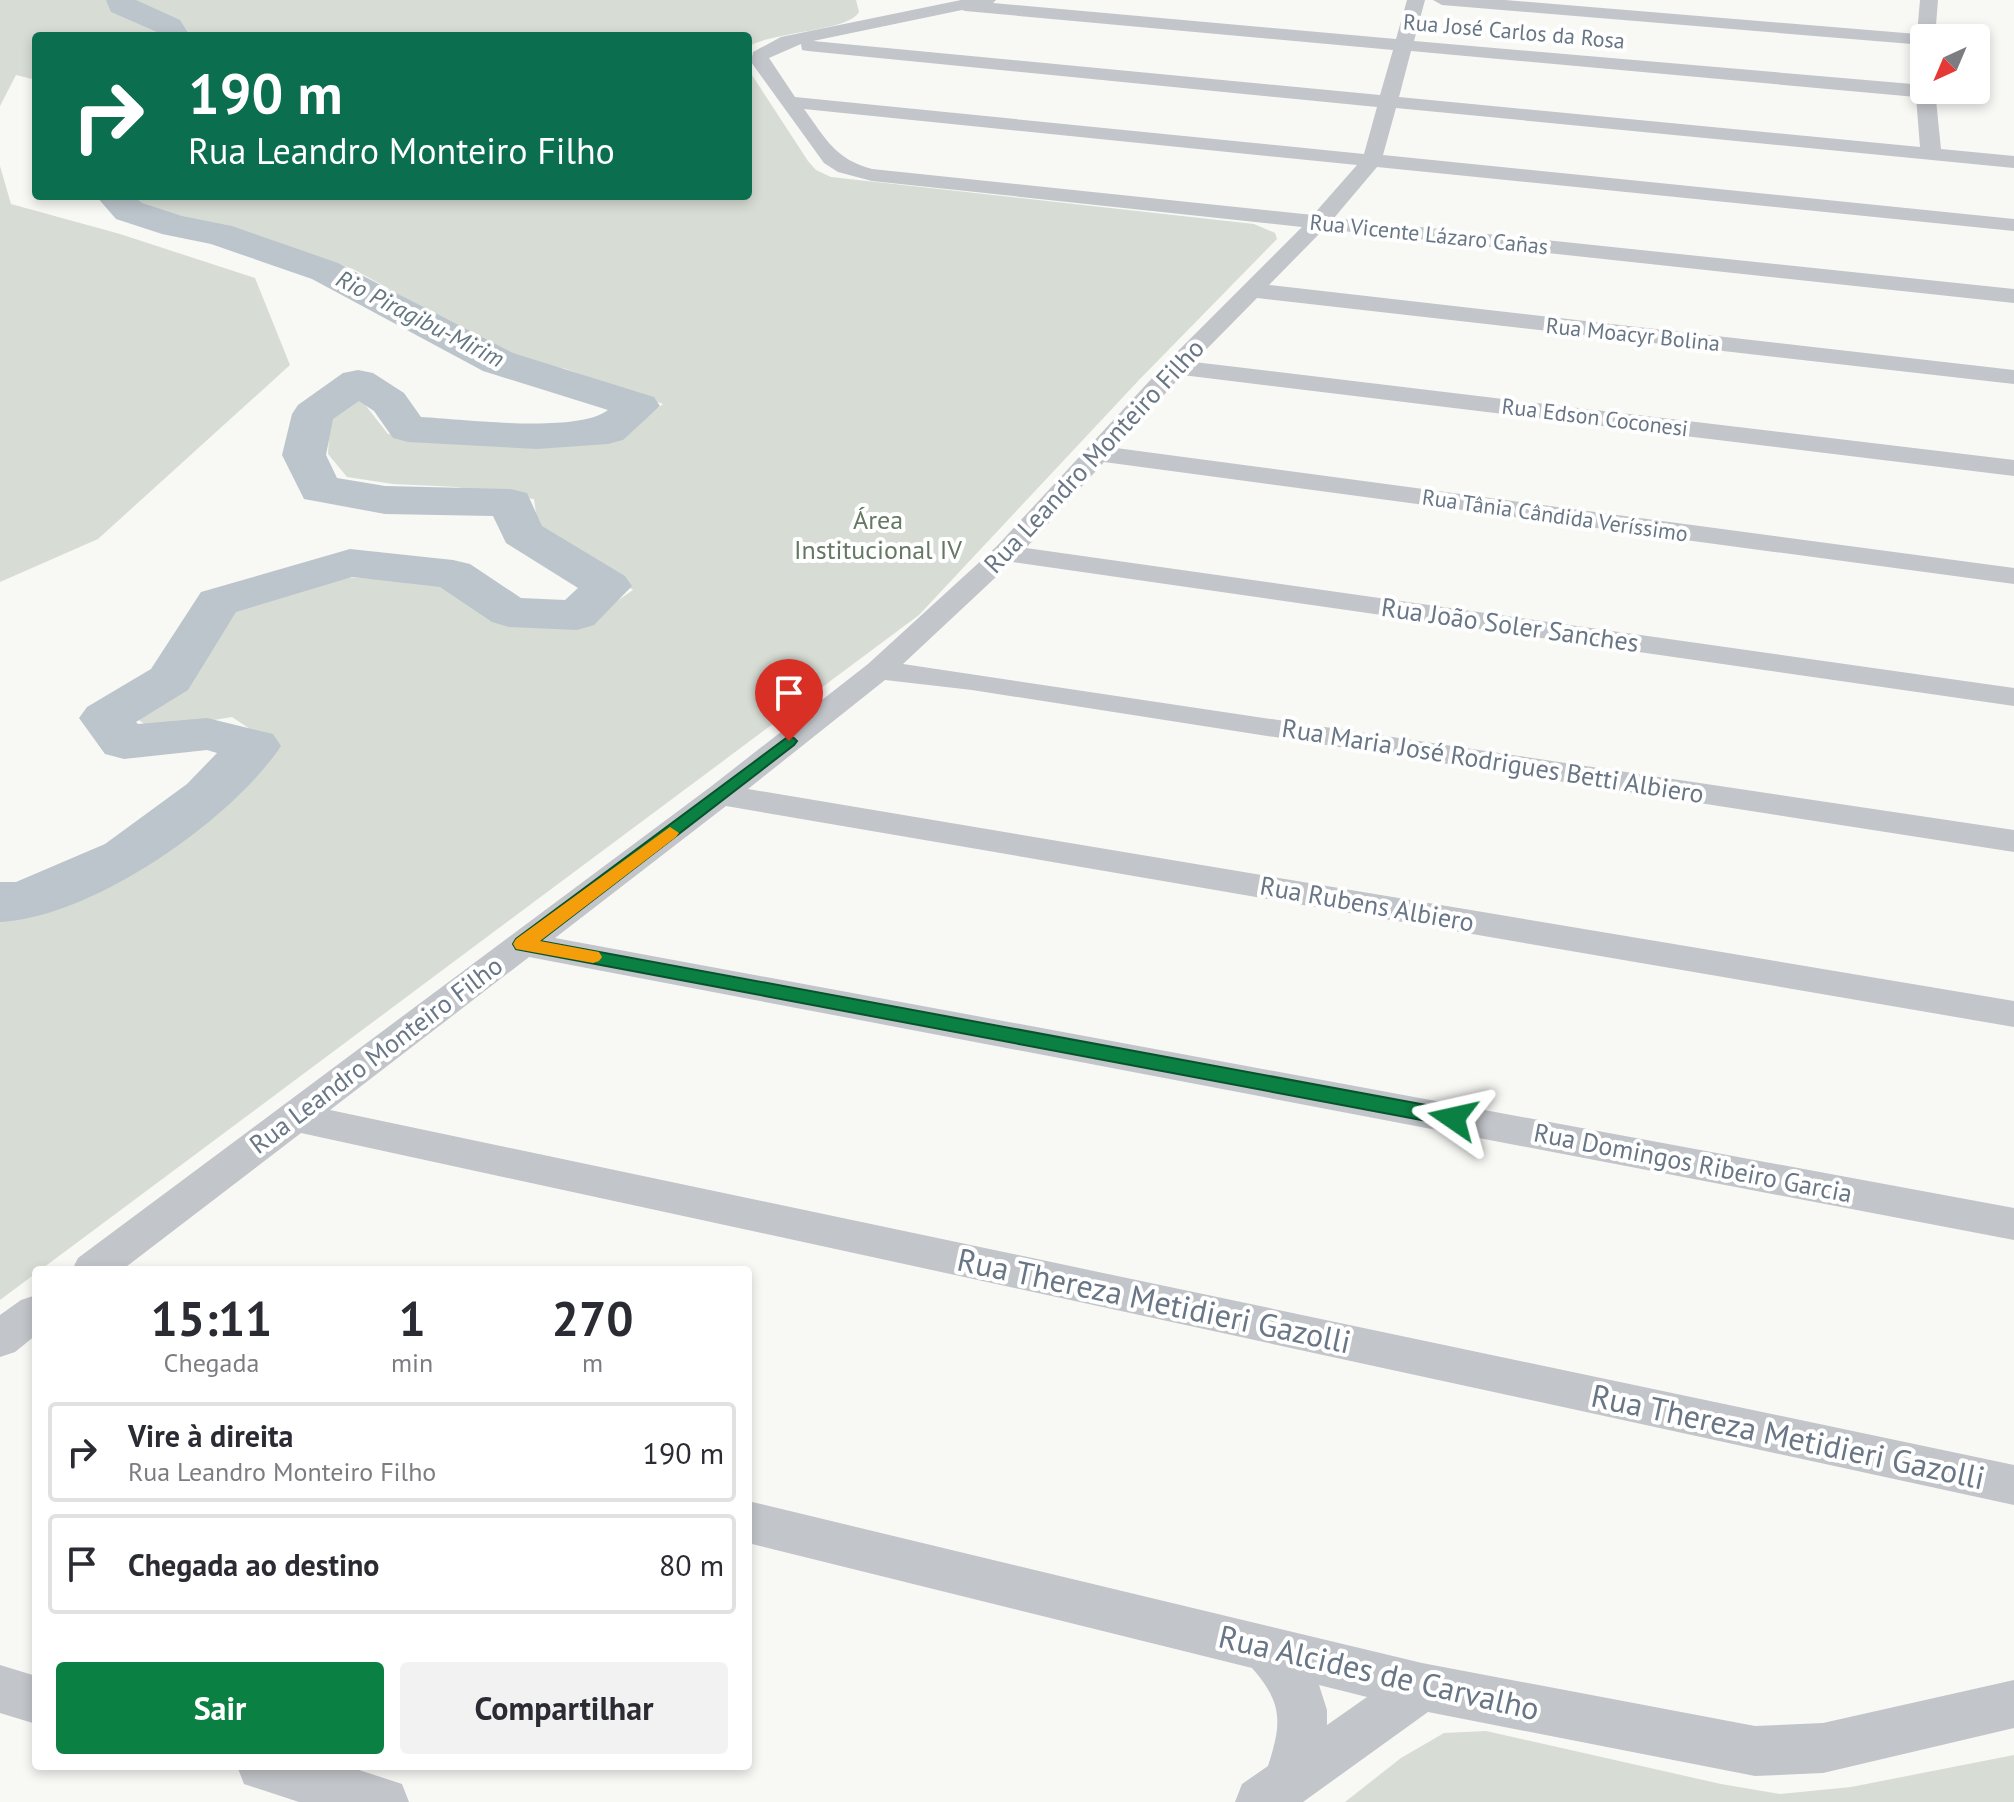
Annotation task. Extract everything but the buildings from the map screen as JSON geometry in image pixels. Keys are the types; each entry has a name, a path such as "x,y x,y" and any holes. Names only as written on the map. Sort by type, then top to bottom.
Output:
{"street":[{"path":"870,0 874,12 885,20"},
{"path":"987,0 782,43 766,50 760,56 760,62 791,102 2014,225"},
{"name":"Rua José Carlos da Rosa","path":"1015,0 1051,13"},
{"name":"Rua Leandro Monteiro Filho","path":"97,1266 720,795 879,670 1006,553 1176,367 1319,222 1372,160 1416,0"},
{"path":"1442,0 1787,20 1910,37"},
{"path":"1927,24 1929,0"},
{"name":"Rua José Carlos da Rosa","path":"959,6 1910,90"},
{"path":"820,34 859,51"},
{"path":"782,43 2014,162"},
{"name":"Rua Vicente Lázaro Cañas","path":"791,102 831,159 845,168 872,175 2014,296"},
{"path":"1925,104 1931,153"},
{"name":"Rua Moacyr Bolina","path":"1251,290 2014,377"},
{"name":"Rua Edson Coconesi","path":"1176,367 2014,468"},
{"name":"Rua Tânia Cândida Veríssimo","path":"1097,453 2014,576"},
{"name":"Rua João Soler Sanches","path":"1006,553 2014,697"},
{"name":"Rua Maria José Rodrigues Betti Albiero","path":"916,637 972,681"},
{"name":"Rua Maria José Rodrigues Betti Albiero","path":"879,670 972,681 2014,841"},
{"name":"Rua Rubens Albiero","path":"720,795 2014,1014"},
{"name":"Rua Domingos Ribeiro Garcia","path":"523,944 2014,1224"},
{"name":"Rua Thereza Metidieri Gazolli","path":"295,1117 2014,1485"},
{"name":"Rua Alcides de Carvalho","path":"752,1523 1422,1687 1755,1751 1823,1748 2014,1704"},
{"path":"1266,1649 1286,1669 1302,1700 1302,1739 1274,1792"},
{"path":"1274,1792 1422,1687"},
{"path":"0,1689 32,1699"},
{"path":"276,1770 384,1802"}],"green space":[{"path":"0,0 856,0 859,12 840,24 752,45 752,32 32,32 32,79 16,75 0,106"},
{"name":"Área Institucional IV","path":"752,75 808,161 816,170 831,177 1254,224 1275,233 1277,239 1139,380 919,615 46,1266 32,1266 32,1276 0,1300 0,920 55,909 141,866 234,799 277,747 232,717 153,730 136,718 188,685 231,610 342,577 438,582 504,622 578,628 633,590 538,527 534,499 457,487 393,484 347,477 328,454 330,420 359,397 388,434 530,448 626,435 663,404 566,369 511,356 353,269 229,226 178,219 142,206 138,200 752,200"},
{"path":"0,166 11,204 120,234 255,278 290,365 98,539 0,582"},
{"path":"1486,1731 1721,1784 1780,1794 1851,1787 2014,1755 2014,1802 1345,1802 1401,1758 1444,1733"}],"waterway":[{"name":"Rio Piragibu-Mirim","path":"121,0 122,6 169,26 173,32"},
{"name":"Rio Piragibu-Mirim","path":"0,902 24,901 125,857 206,796 254,746 207,734 124,742 105,718 170,679 218,602 350,563 453,574 509,612 577,615 608,586 522,533 511,503 385,500 320,489 304,455 313,414 358,382 389,402 408,429 537,436 608,431 639,406 498,362 325,271 219,234 175,226 129,211 118,200"}],"slow traffic":[{"path":"593,957 523,944 670,833"}],"route":[{"path":"789,741 523,944 1453,1118"}]}
